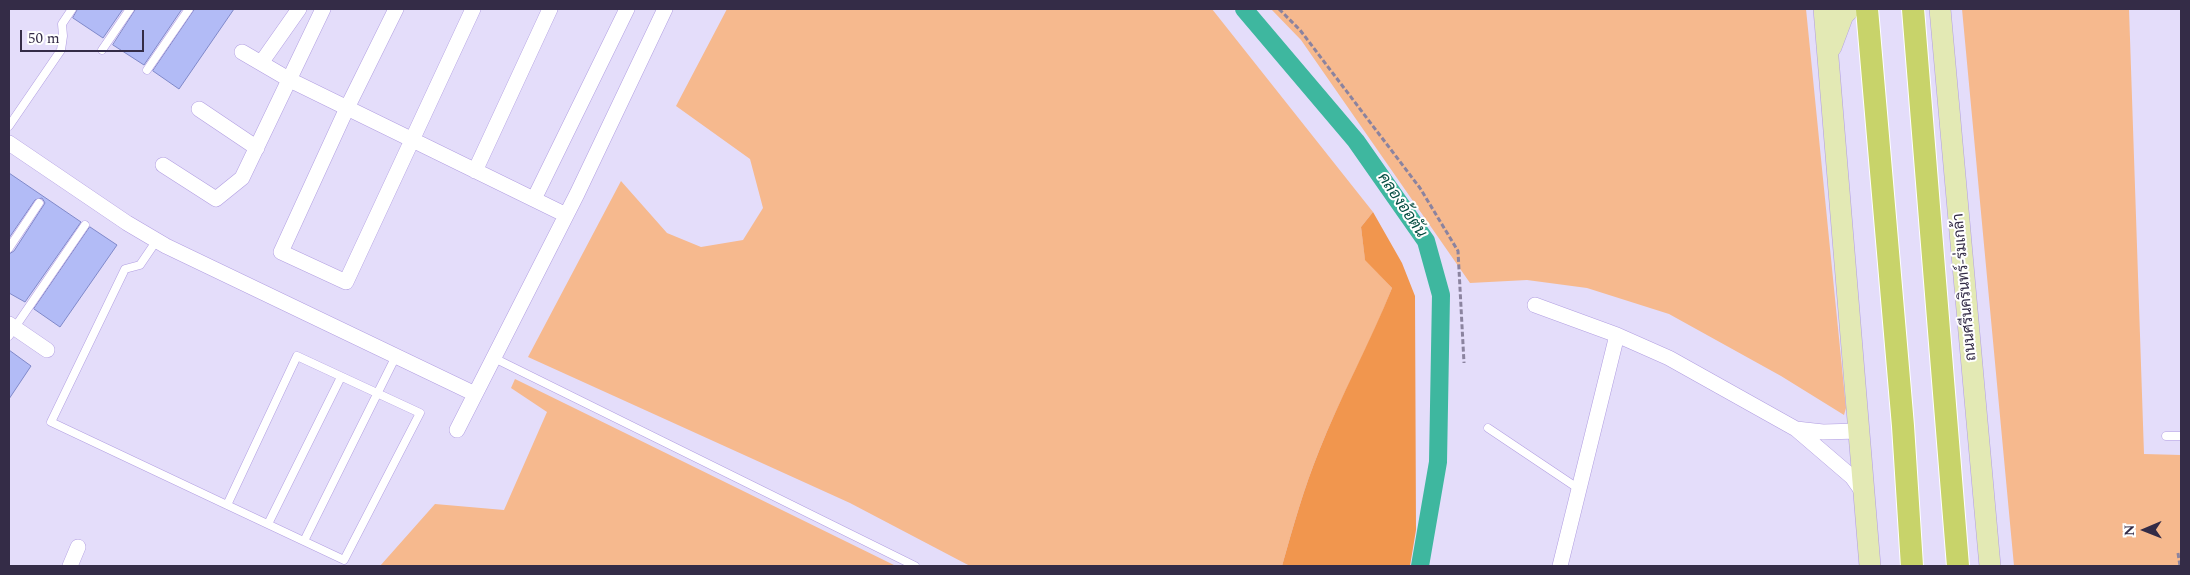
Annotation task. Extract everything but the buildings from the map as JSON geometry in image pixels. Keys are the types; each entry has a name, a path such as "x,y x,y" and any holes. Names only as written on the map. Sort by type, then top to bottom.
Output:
{"main road":[{"path":"1824,9 1866,498 1870,566"},
{"path":"1829,54 1843,15 1848,9"},
{"path":"1867,9 1903,426 1912,566"},
{"path":"1913,9 1946,53"},
{"name":"ถนนศรีนครินทร์-ร่มเกล้า","path":"1913,9 1958,566"},
{"name":"ถนนศรีนครินทร์-ร่มเกล้า","path":"1940,9 1946,53 1990,566"}],"street":[{"path":"261,63 299,9"},
{"path":"163,165 216,199 242,178 323,9"},
{"path":"396,9 347,108 281,252 346,282 473,9"},
{"path":"475,171 550,9"},
{"path":"534,199 627,9"},
{"path":"457,430 566,215 666,9"},
{"path":"242,52 290,80 566,215"},
{"path":"199,109 257,148"},
{"path":"9,143 157,240 475,394"},
{"path":"1535,305 1617,335 1670,358 1796,430 1852,477 1866,498"},
{"path":"11,329 47,350"},
{"path":"1560,566 1617,335"},
{"path":"1796,430 1822,432 1859,431"},
{"path":"70,566 78,547"}],"lane":[{"path":"9,126 61,50 64,36 62,24 72,9"},
{"path":"102,50 130,9"},
{"path":"147,70 189,9"},
{"path":"9,248 39,203"},
{"path":"11,329 85,225"},
{"path":"157,240 140,265 125,269 51,422 227,505 268,524 344,560 420,413 297,356 227,505"},
{"path":"304,541 396,356"},
{"path":"494,358 915,566"},
{"path":"268,524 341,377"},
{"path":"1488,428 1579,489"},
{"path":"2166,436 2181,436"}],"path":[{"path":"1279,9 1300,30 1420,188 1458,252 1464,363"},
{"path":"2178,553 2180,566"}],"shaded area":[{"path":"727,9 1212,9 1373,212 1361,227 1365,259 1392,288 1319,451 1282,566 970,566 850,503 528,357 621,181 667,233 701,247 743,240 763,208 750,159 676,106"},
{"path":"1271,9 1806,9 1846,408 1844,415 1781,376 1669,314 1587,288 1527,280 1470,283 1301,40"},
{"path":"1962,9 2129,9 2144,454 2181,455 2181,566 2014,566"},
{"path":"1373,212 1402,263 1415,296 1416,530 1410,566 1282,566 1319,451 1392,288 1365,260 1361,227"},
{"path":"515,379 896,566 380,566 435,504 504,510 547,412 511,388"}],"waterway":[{"name":"คลองอ้อตัน","path":"1244,9 1356,141 1426,241 1441,295 1438,462 1420,566"}]}
